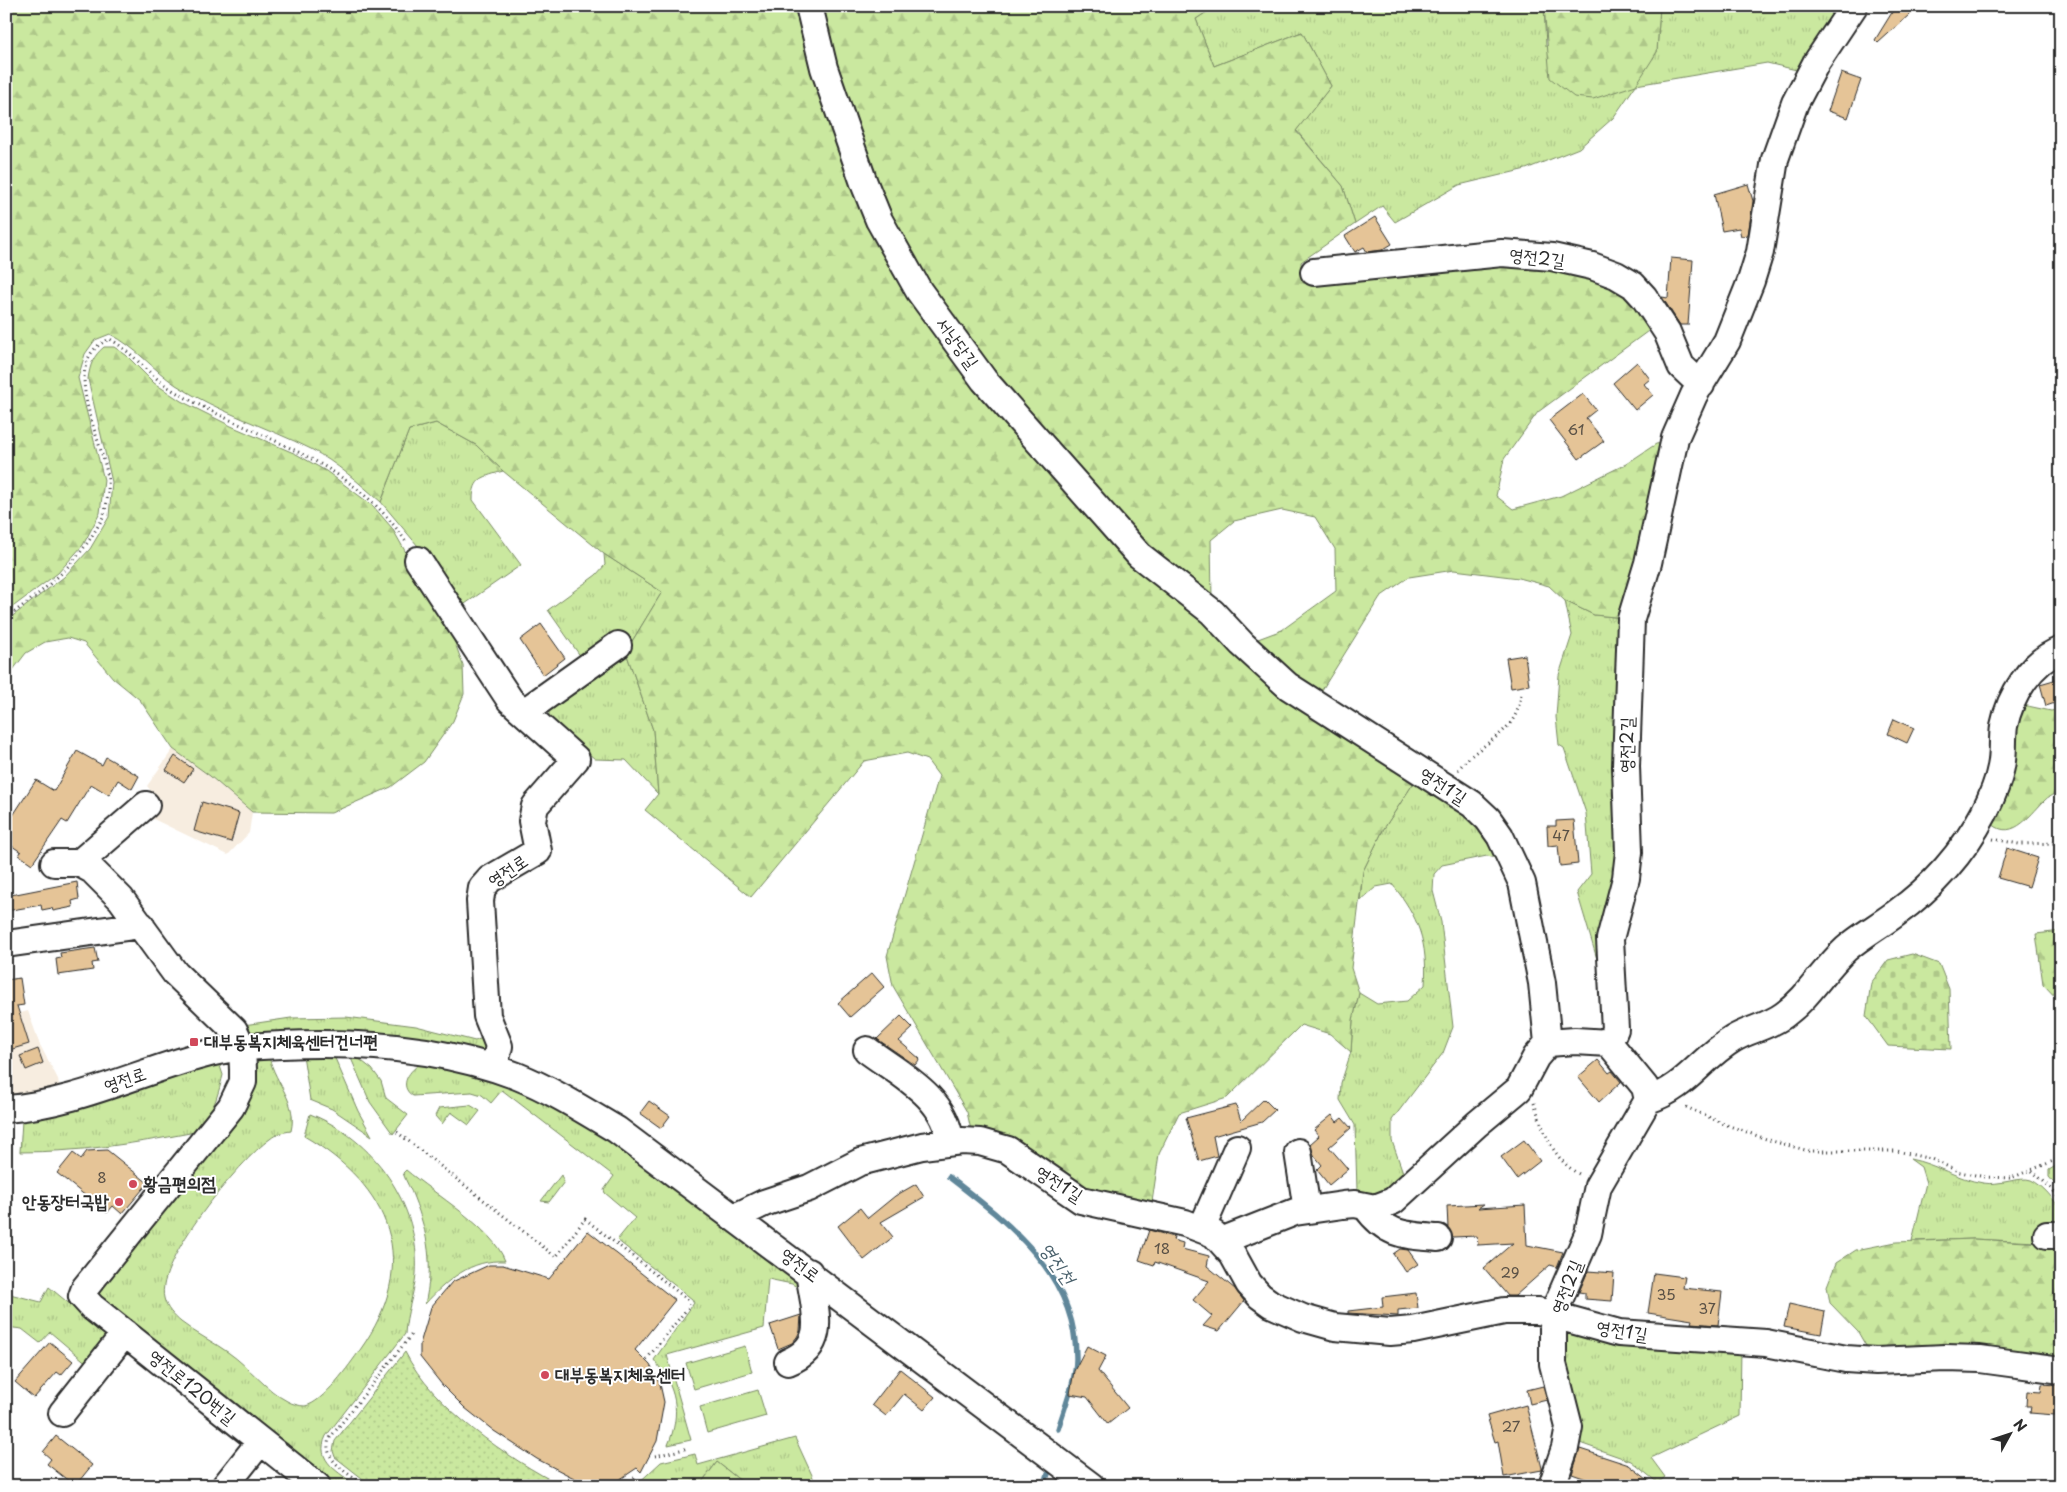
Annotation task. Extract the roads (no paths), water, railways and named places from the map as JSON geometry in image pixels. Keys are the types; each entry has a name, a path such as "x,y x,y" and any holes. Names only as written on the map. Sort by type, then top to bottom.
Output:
{"street":[{"name":"서낭당길","path":"809,6 824,68 864,183 880,220 919,290 984,380 1068,477 1139,555 1212,612"},
{"name":"영전2길","path":"1609,1043 1615,1029 1610,939 1626,878 1629,852 1626,766 1631,618 1648,563 1675,438 1684,416 1727,341 1751,281 1760,252 1775,159 1794,103 1816,63 1854,6"},
{"name":"영전2길","path":"1314,272 1502,253 1552,258 1592,266 1616,275 1633,286 1644,297 1667,332 1682,366 1701,385"},
{"name":"영전로","path":"418,560 500,687 524,712 576,759 535,806 532,821 538,851 490,879 482,888 480,901 487,1016 498,1046 494,1068"},
{"name":"영전1길","path":"1212,612 1242,644 1288,686 1472,804 1488,819 1511,856 1522,883 1542,983 1548,1043"},
{"path":"524,712 618,645"},
{"name":"영전2길","path":"1552,1486 1565,1448 1569,1427 1553,1364 1553,1314 1588,1234 1598,1186 1654,1098 1688,1078 1733,1039 1782,1017 1796,1006 1844,951 1898,912 1942,875 1973,835 1996,786 2002,766 2005,724 2011,702 2021,684 2036,668 2054,653 2061,650"},
{"path":"146,805 67,863 92,870 121,900 175,973 234,1030 242,1048"},
{"path":"6,944 141,925"},
{"path":"1212,1235 1307,1210 1343,1205 1375,1208 1394,1201 1477,1124 1520,1089 1536,1057 1548,1043 1575,1040 1609,1043 1654,1098"},
{"name":"영전로","path":"6,1109 48,1104 189,1059 242,1048 310,1043 352,1044 426,1052 494,1068 548,1090 610,1126 736,1217 1091,1486"},
{"name":"영전로120번길","path":"242,1048 243,1082 231,1107 82,1292 86,1301 124,1333 317,1486"},
{"path":"867,1050 932,1100 944,1121 950,1142"},
{"name":"영전1길","path":"736,1217 764,1202 809,1188 860,1162 922,1146 950,1142 980,1142 1008,1150 1081,1200 1212,1235 1260,1296 1271,1304 1303,1318 1335,1327 1390,1332 1413,1330 1504,1311 1539,1311 1598,1329 1618,1333 1766,1343 1846,1359 1876,1361 1946,1358 1980,1359 2061,1370"},
{"path":"1212,1235 1237,1148"},
{"path":"1298,1152 1307,1210"},
{"path":"1366,1207 1383,1227 1392,1232 1438,1238"},
{"path":"788,1362 807,1352 814,1340 816,1324 809,1272"},
{"path":"62,1413 124,1333"},
{"path":"225,1486 260,1442"}],"waterway":[{"name":"영진천","path":"949,1177 1016,1233 1052,1277 1065,1302 1073,1329 1076,1359 1072,1385 1058,1429"},
{"name":"영진천","path":"1044,1486 1048,1474"}],"place":[{"name":"대부동복지체육센터건너편","path":"194,1042"},
{"name":"황금편의점","path":"133,1184"},
{"name":"안동장터국밥","path":"119,1202"},
{"name":"대부동복지체육센터","path":"545,1375"}]}
